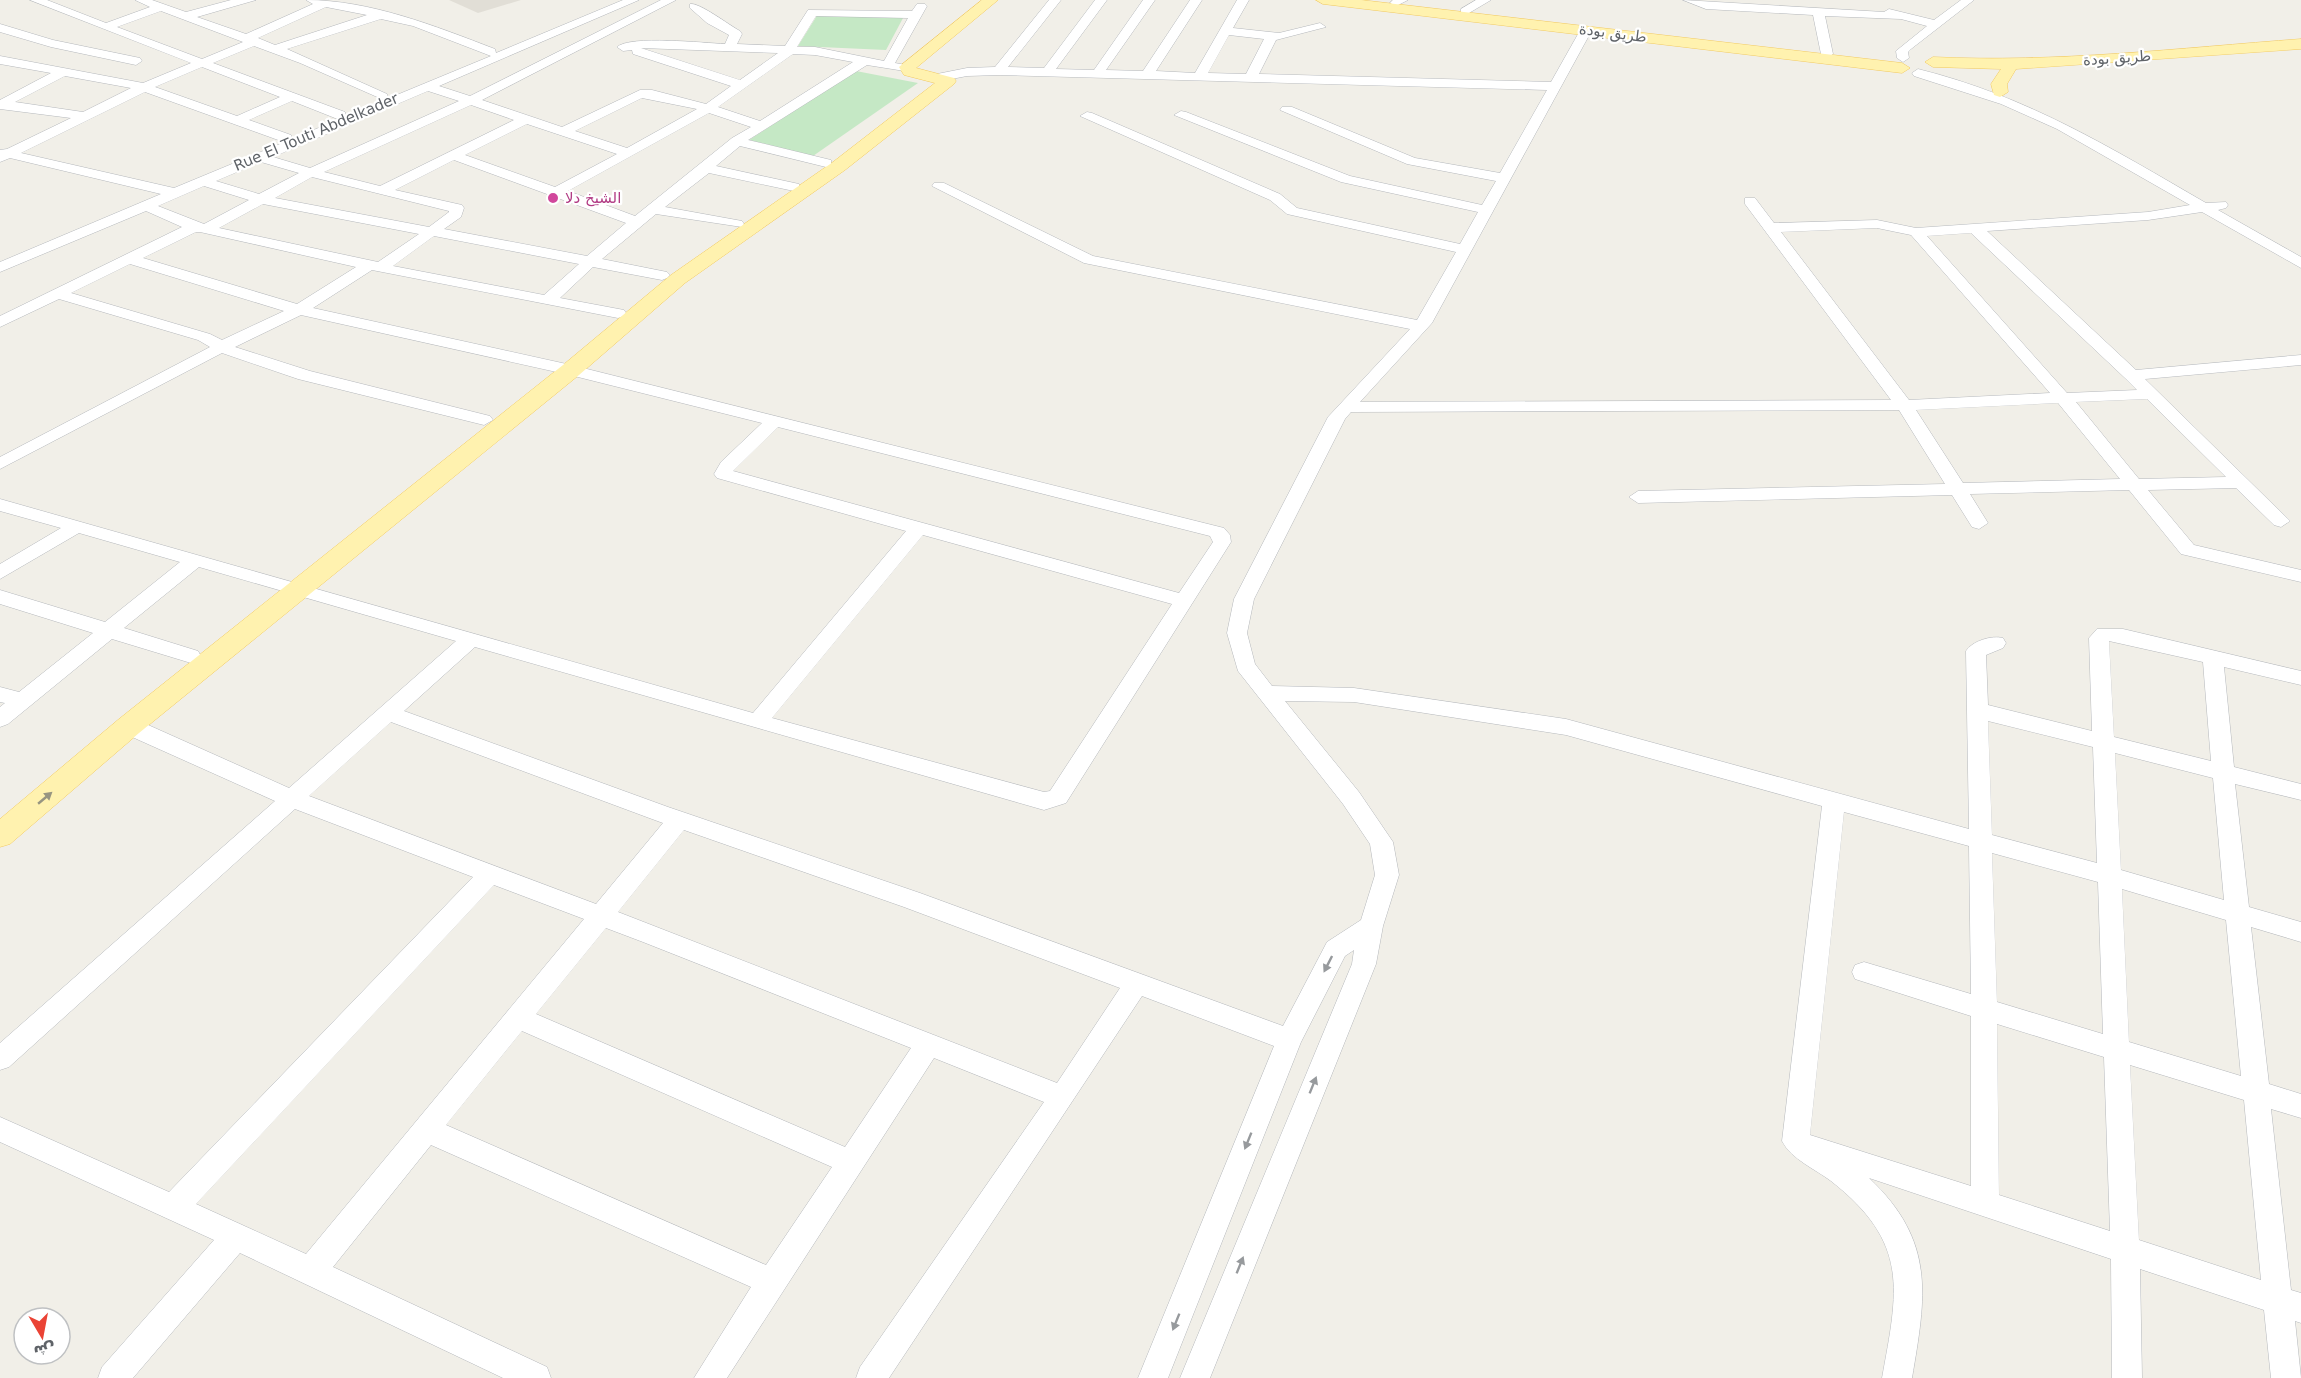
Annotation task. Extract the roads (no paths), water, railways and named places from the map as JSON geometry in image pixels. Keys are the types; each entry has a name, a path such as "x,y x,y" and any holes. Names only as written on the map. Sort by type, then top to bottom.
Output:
{"main road":[{"path":"907,69 991,0"},
{"name":"طريق بودة","path":"1323,0 1586,30 1827,54 1902,54"},
{"name":"طريق بودة","path":"1371,0 1399,1 1681,39 1902,54"},
{"name":"طريق بودة","path":"1936,67 2009,70 2301,44"},
{"name":"طريق بودة","path":"1936,67 2301,50"},
{"path":"1902,54 1915,57 1936,67"},
{"path":"907,69 942,80"},
{"path":"2000,92 1999,84 2009,70"},
{"path":"0,836 484,420 561,368 618,313 662,275 794,187 942,80"},
{"path":"0,813 191,656 292,586 561,368 678,279 839,166 942,80"}],"street":[{"path":"36,0 340,115"},
{"path":"187,16 218,6 250,0"},
{"name":"Rue El Touti Abdelkader","path":"0,267 286,138 617,0"},
{"name":"Rue El Touti Abdelkader","path":"0,256 203,181 633,0"},
{"path":"0,322 129,259 200,228 310,173 472,100 592,37 670,0"},
{"path":"805,0 812,12"},
{"path":"999,71 1055,0"},
{"path":"1047,73 1101,0"},
{"path":"1097,74 1149,0"},
{"path":"1147,75 1196,0"},
{"path":"1199,77 1243,0"},
{"path":"1465,11 1485,0"},
{"path":"1689,0 1706,6 1881,13"},
{"path":"1832,0 1935,24"},
{"path":"1902,54 1935,24 1968,0"},
{"path":"2,156 144,87 251,40 323,1 417,23 491,52"},
{"path":"2,61 105,25 155,3 276,49 382,97"},
{"path":"694,6 711,20 736,34 728,49"},
{"path":"812,12 918,10 887,66"},
{"path":"556,192 708,108 742,85 788,52 812,12"},
{"path":"1818,12 1827,54"},
{"path":"1881,13 1902,54 2046,118 2301,253"},
{"path":"276,49 380,15"},
{"path":"1225,31 1272,36 1320,27"},
{"path":"0,28 51,43 136,61"},
{"path":"565,28 742,85"},
{"path":"1194,1378 1364,964 1371,926 1387,875 1381,842 1351,798 1245,666 1237,633 1244,599 1337,417 1421,326 1586,30"},
{"path":"1250,79 1272,36"},
{"path":"623,47 648,44 788,52 815,51 907,69"},
{"path":"2,61 144,87 286,138"},
{"path":"547,301 636,221 706,168 737,141 759,125 864,61"},
{"path":"1936,67 2091,132 2301,263"},
{"path":"1,104 65,71"},
{"path":"942,80 979,71 999,71 1555,86"},
{"path":"426,86 627,153"},
{"path":"564,131 644,94 708,108 759,125"},
{"path":"239,120 293,96"},
{"path":"1,104 83,116"},
{"path":"1287,110 1412,161 1504,178"},
{"path":"1181,115 1346,179 1487,210"},
{"path":"1087,116 1275,197 1292,211 1465,249"},
{"path":"382,191 526,119"},
{"path":"737,141 826,163"},
{"path":"453,155 636,221"},
{"path":"2,156 68,170 159,196 200,228 547,301 618,313"},
{"path":"0,464 279,318 299,310 375,266 456,214 457,208 310,173 258,157"},
{"path":"706,168 794,187"},
{"path":"203,181 259,199 662,275"},
{"path":"939,186 1089,260 1421,326"},
{"path":"1750,201 1904,405 1979,523"},
{"path":"1771,228 1877,224 1916,232 2148,216 2214,207"},
{"path":"653,208 737,224"},
{"path":"1976,229 2152,394 2281,521"},
{"path":"1916,232 2063,398 2188,550 2301,576"},
{"path":"0,505 292,586 1014,795 1044,801 1055,800 1222,542 1217,532 561,368 299,310 129,259"},
{"path":"58,294 197,335 223,347 304,375 484,420"},
{"path":"2132,375 2301,360"},
{"path":"1346,407 1904,405 2152,394"},
{"path":"774,420 727,466 723,474 1184,601"},
{"path":"1638,496 2241,482"},
{"path":"0,573 76,527"},
{"path":"757,722 918,529"},
{"path":"0,719 195,560"},
{"path":"0,597 191,656"},
{"path":"2127,1378 2125,1250 2115,1048 2101,635 2123,636 2301,678"},
{"path":"0,1059 471,639"},
{"path":"1985,1203 1984,1008 1976,651 1996,643"},
{"path":"2213,657 2257,1092 2289,1304 2286,1378"},
{"path":"1266,693 1354,695 1566,727 2109,876 2301,932"},
{"path":"0,694 23,701"},
{"path":"1976,710 2301,792"},
{"path":"388,713 679,820 912,900 1289,1040"},
{"path":"129,726 293,799 599,915 1063,1097"},
{"path":"1796,1141 1834,800"},
{"path":"311,1271 599,915 679,820"},
{"path":"173,1208 490,874"},
{"path":"1153,1378 1289,1040 1336,949 1371,926"},
{"path":"1864,972 2301,1106"},
{"path":"871,1378 1063,1097 1136,985"},
{"path":"517,1017 850,1162"},
{"path":"709,1378 928,1044"},
{"path":"0,1129 236,1236 536,1378"},
{"path":"425,1130 772,1282"},
{"path":"1796,1141 2289,1304"},
{"path":"1796,1141 1848,1176 1886,1214 1900,1237 1906,1258 1909,1301 1897,1378"},
{"path":"113,1378 236,1236"}],"place":[{"name":"الشيخ دلا","path":"553,198"}]}
